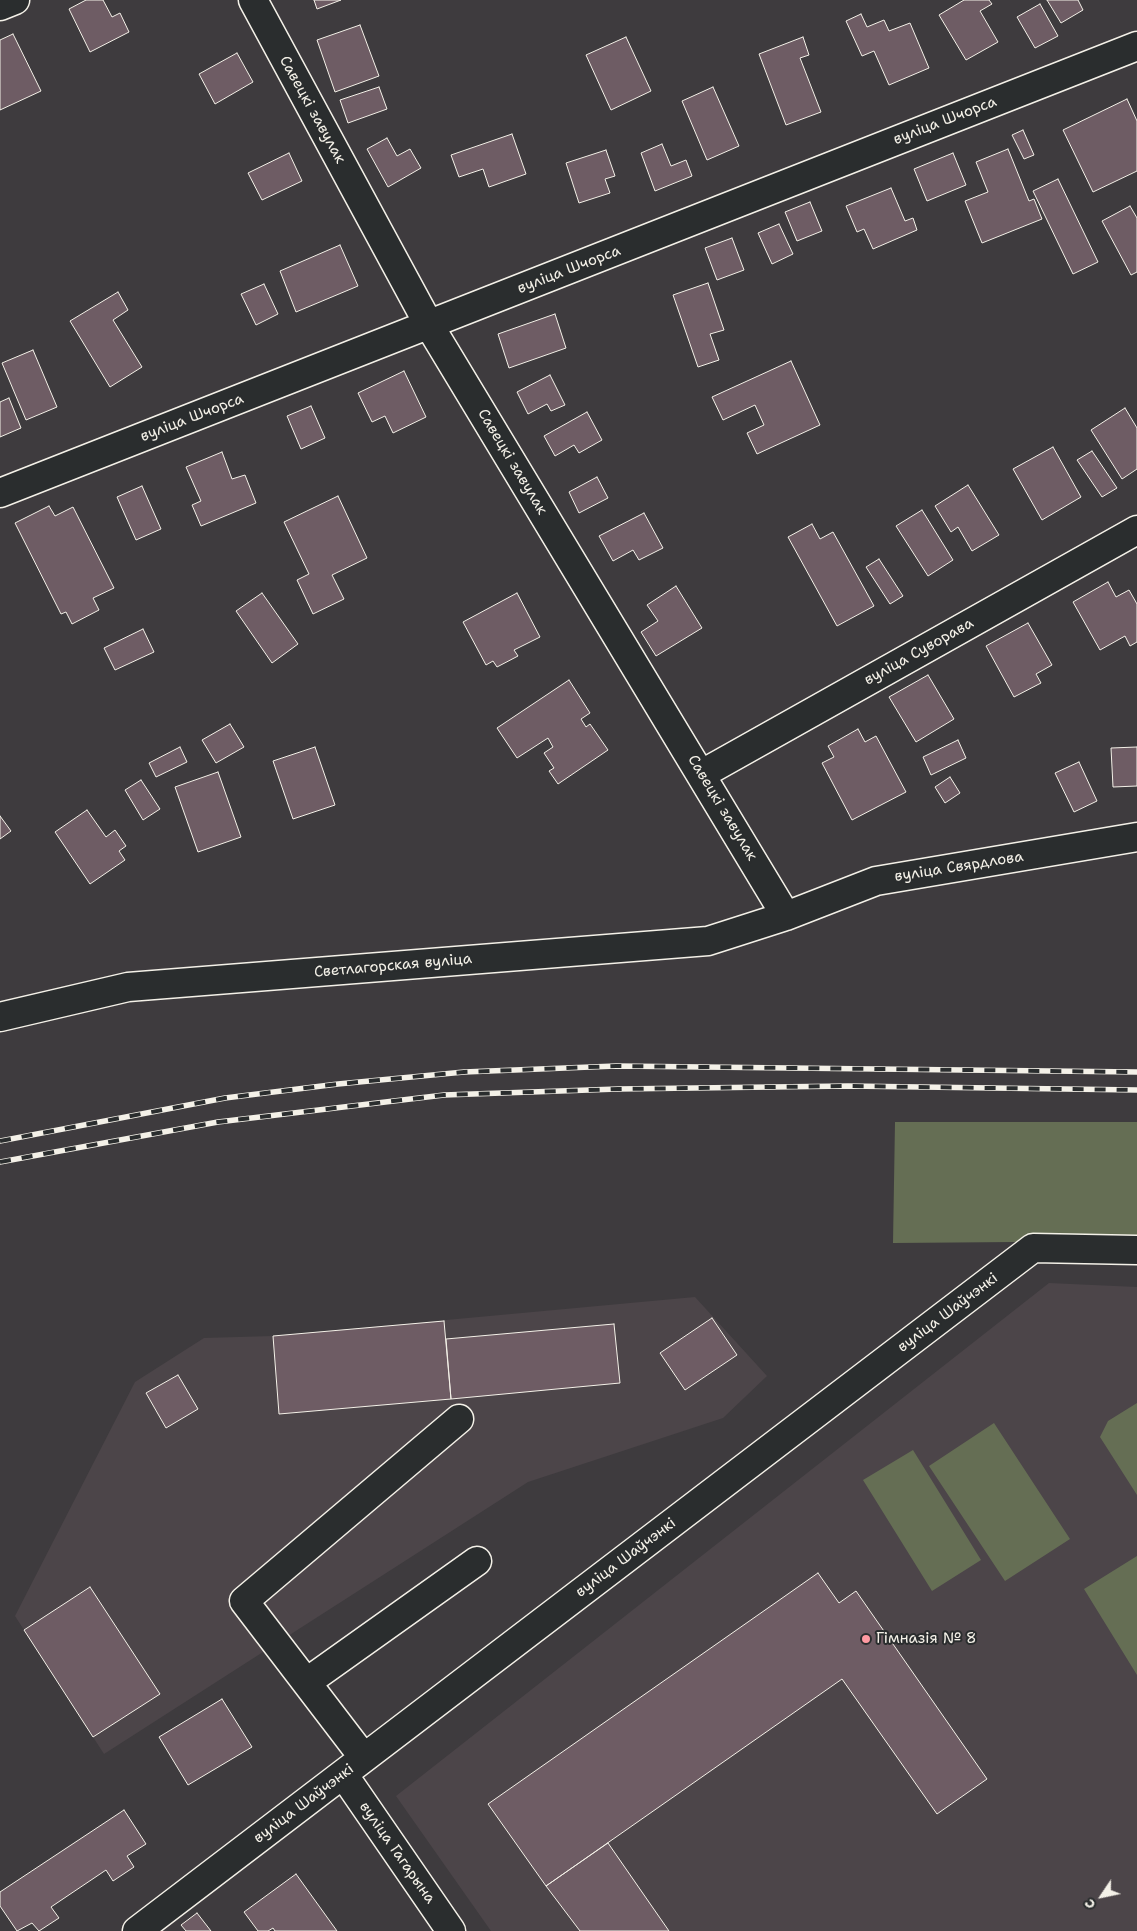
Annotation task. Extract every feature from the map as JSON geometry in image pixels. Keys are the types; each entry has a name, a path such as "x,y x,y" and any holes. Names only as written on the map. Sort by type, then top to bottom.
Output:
{"street":[{"path":"0,6 15,0"},
{"name":"Савецкі завулак","path":"252,0 429,325 702,774 786,916"},
{"name":"вуліца Шчорса","path":"0,493 1137,46"},
{"name":"вуліца Суворава","path":"702,774 1137,530"},
{"name":"вуліца Свярдлова","path":"786,916 876,881 1137,837"},
{"name":"Светлагорская вуліца","path":"0,1017 128,987 708,941 786,916"},
{"name":"вуліца Шаўчэнкі","path":"137,1931 1032,1248 1137,1250"},
{"path":"364,1758 244,1601 459,1420"},
{"path":"307,1682 476,1561"},
{"name":"вуліца Гагарына","path":"343,1774 451,1931"}],"shaded area":[{"name":"Гімназія № 8","path":"1049,1283 1137,1287 1137,1931 491,1931 396,1796"},
{"path":"695,1297 767,1376 723,1418 528,1482 104,1754 15,1616 135,1382 204,1338 273,1336"}],"green space":[{"path":"895,1122 1137,1122 1137,1241 893,1243"},
{"path":"1137,1403 1137,1495 1100,1437 1108,1421"},
{"path":"994,1423 1070,1539 1005,1581 929,1466"},
{"path":"913,1450 981,1560 932,1591 863,1480"},
{"path":"1137,1556 1137,1675 1084,1589"}],"building":[{"path":"86,0 103,0 112,17 120,13 129,32 90,52 69,9"},
{"path":"314,0 341,0 317,9"},
{"path":"964,0 989,0 992,4 980,11 998,42 966,60 939,15"},
{"path":"1047,0 1078,0 1083,10 1061,23"},
{"path":"1040,4 1058,36 1035,48 1017,17"},
{"path":"861,14 867,27 884,20 889,31 910,23 929,68 889,85 874,51 862,56 846,21"},
{"path":"360,25 379,76 335,92 317,40"},
{"path":"13,34 41,91 0,110 0,40"},
{"path":"626,37 651,91 611,110 586,55"},
{"path":"803,37 809,55 800,58 821,112 786,125 759,54"},
{"path":"237,53 253,82 215,104 199,74"},
{"path":"379,87 387,109 348,123 340,100"},
{"path":"713,87 739,146 707,160 682,101"},
{"path":"1127,99 1137,121 1137,171 1093,192 1063,130"},
{"path":"1023,130 1034,155 1024,159 1012,135"},
{"path":"512,134 526,174 489,187 483,169 459,177 451,155"},
{"path":"387,138 397,156 410,149 421,168 388,187 367,149"},
{"path":"662,144 671,166 686,160 692,176 655,191 641,153"},
{"path":"1008,149 1029,201 1034,199 1042,219 982,243 965,201 988,192 976,162"},
{"path":"606,150 615,176 605,179 610,193 579,203 566,163"},
{"path":"289,153 302,181 262,200 248,173"},
{"path":"953,153 966,185 927,201 914,169"},
{"path":"1058,179 1098,262 1073,274 1033,191"},
{"path":"891,188 905,221 913,218 917,230 873,249 864,229 857,232 846,206"},
{"path":"810,202 822,231 797,241 785,212"},
{"path":"1130,206 1137,218 1137,272 1131,275 1102,221"},
{"path":"779,224 793,254 772,264 758,233"},
{"path":"732,238 744,270 717,280 705,248"},
{"path":"340,245 358,286 296,312 280,271"},
{"path":"708,283 724,330 710,334 719,360 698,367 673,295"},
{"path":"264,284 278,314 256,325 241,294"},
{"path":"118,292 128,310 113,320 142,367 110,387 70,321"},
{"path":"555,314 566,348 509,368 498,334"},
{"path":"33,350 57,407 26,420 2,363"},
{"path":"791,361 820,425 757,454 747,433 764,425 755,405 723,420 712,397"},
{"path":"404,371 426,417 393,433 385,416 372,422 358,393"},
{"path":"550,375 565,405 551,411 547,404 528,414 517,392"},
{"path":"9,398 21,428 0,437 0,402"},
{"path":"311,406 325,438 301,449 287,416"},
{"path":"1125,408 1137,428 1137,469 1122,479 1091,430"},
{"path":"587,412 602,440 579,453 574,445 555,456 544,436"},
{"path":"1053,447 1081,497 1042,520 1013,469"},
{"path":"1092,451 1117,488 1102,497 1077,460"},
{"path":"222,452 232,479 245,475 256,503 201,526 192,505 201,501 186,467"},
{"path":"597,477 608,498 579,513 569,492"},
{"path":"968,485 999,535 972,551 958,527 951,532 935,506"},
{"path":"142,486 161,529 136,540 117,497"},
{"path":"338,496 367,558 332,575 344,599 313,614 297,580 309,574 284,522"},
{"path":"49,506 55,516 73,507 114,588 93,598 99,610 72,624 66,612 61,614 15,523"},
{"path":"922,510 953,560 928,576 896,526"},
{"path":"644,513 663,548 639,560 633,550 613,561 599,536"},
{"path":"812,524 820,539 833,532 874,606 837,626 788,537"},
{"path":"879,559 903,596 890,604 866,567"},
{"path":"1108,582 1116,597 1129,590 1137,604 1137,642 1130,646 1125,636 1100,650 1073,602"},
{"path":"676,586 702,628 656,656 641,632 658,621 647,605"},
{"path":"262,593 298,644 272,663 236,611"},
{"path":"517,593 540,637 514,650 518,656 497,667 493,661 486,665 463,622"},
{"path":"1028,623 1052,665 1036,674 1041,683 1014,697 986,646"},
{"path":"143,629 154,652 115,670 104,648"},
{"path":"928,675 954,719 916,742 889,697"},
{"path":"569,680 590,713 581,719 586,727 590,724 608,750 558,784 549,771 554,768 544,753 553,747 548,738 517,758 497,728"},
{"path":"230,724 244,747 216,763 202,740"},
{"path":"858,729 865,742 876,736 906,792 852,820 822,763 834,757 828,746"},
{"path":"958,740 966,758 931,775 923,757"},
{"path":"180,747 187,762 156,777 149,763"},
{"path":"315,747 335,805 293,819 273,761"},
{"path":"1137,747 1137,786 1113,787 1111,748"},
{"path":"1079,762 1097,801 1074,812 1055,773"},
{"path":"218,772 241,837 198,852 175,787"},
{"path":"950,777 960,793 945,803 935,787"},
{"path":"141,780 160,809 143,820 125,790"},
{"path":"87,810 106,837 115,830 126,846 119,851 125,860 90,884 55,832"},
{"path":"0,816 11,831 0,839"},
{"path":"712,1318 737,1355 685,1390 660,1353"},
{"path":"444,1321 451,1399 279,1414 273,1336"},
{"path":"614,1324 620,1383 451,1399 446,1339"},
{"path":"178,1375 198,1409 166,1428 146,1393"},
{"path":"818,1573 839,1603 856,1591 987,1779 937,1814 842,1679 546,1886 488,1804"},
{"path":"90,1587 160,1694 93,1737 24,1630"},
{"path":"222,1699 252,1747 188,1785 159,1737"},
{"path":"124,1810 146,1844 127,1856 134,1867 113,1881 106,1870 51,1907 59,1918 39,1931 32,1923 17,1931 0,1906 0,1892"},
{"path":"608,1843 669,1931 580,1931 546,1886"},
{"path":"296,1874 337,1931 275,1931 273,1928 268,1931 258,1931 244,1912"},
{"path":"197,1913 211,1931 186,1931 181,1925"}],"railway":[{"path":"0,1141 225,1098 338,1084 464,1072 616,1066 1137,1072"},
{"path":"0,1162 218,1122 444,1095 618,1089 848,1086 1137,1090"}],"place":[{"name":"Гімназія № 8","path":"866,1639"}]}
